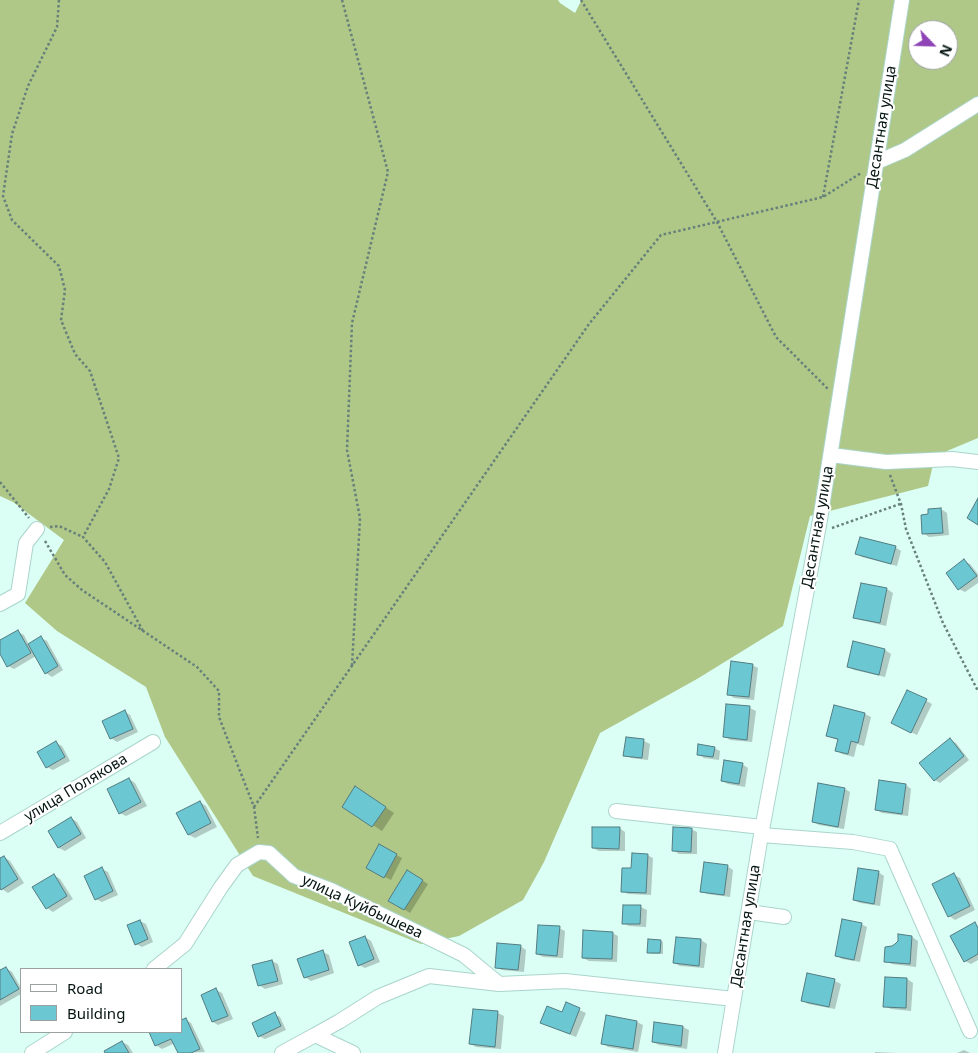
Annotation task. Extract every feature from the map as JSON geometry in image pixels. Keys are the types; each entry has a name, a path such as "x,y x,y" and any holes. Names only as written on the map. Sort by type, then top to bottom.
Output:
{"street":[{"name":"Десантная улица","path":"725,1053 762,831 831,455 902,0"},
{"path":"877,162 905,150 978,104"},
{"path":"831,455 886,462 952,459 978,462"},
{"path":"0,604 18,594 26,543 37,529"},
{"name":"улица Полякова","path":"0,834 153,742"},
{"path":"616,811 853,842 890,849 970,1032"},
{"path":"155,968 185,944 237,865 259,852"},
{"name":"улица Куйбышева","path":"259,852 269,853 294,876 331,890 464,955 499,984"},
{"path":"749,912 784,917"},
{"path":"282,1053 340,1021 378,997 429,976 499,984 565,981 734,999"},
{"path":"32,1053 64,1033"},
{"path":"315,1035 354,1053"}],"path":[{"path":"59,0 57,27 28,86 12,134 3,196 12,220 59,266 65,290 61,320 75,354 90,371 118,458 109,489 83,537"},
{"path":"342,0 388,172 352,323 347,450 360,518 352,667"},
{"path":"581,0 717,222 776,337 840,400"},
{"path":"823,197 859,0"},
{"path":"254,807 589,324 661,235 823,197 877,162"},
{"path":"886,462 901,504 906,528 943,623 978,691"},
{"path":"0,482 37,529 65,575 82,590 197,667 219,691 219,717 254,807 259,852"},
{"path":"820,520 832,528 901,504"},
{"path":"37,529 59,526 83,537 105,562 143,631"}],"green space":[{"path":"0,0 558,0 575,13 580,0 978,0 978,438 935,456 928,486 810,516 783,626 697,679 600,733 544,862 523,900 459,936 421,944 253,876 165,737 146,687 57,631 25,603 64,540 13,502 0,496"}],"building":[{"path":"978,498 978,525 967,518"},
{"path":"941,508 943,533 922,534 921,515 928,514 928,509"},
{"path":"860,537 896,546 891,564 855,554"},
{"path":"964,559 977,576 958,590 946,573"},
{"path":"861,583 887,588 880,623 853,618"},
{"path":"18,630 31,653 7,667 0,654 0,640"},
{"path":"41,636 58,666 45,674 28,644"},
{"path":"853,641 885,649 879,675 847,667"},
{"path":"731,661 753,664 749,697 727,695"},
{"path":"907,690 927,699 911,733 891,723"},
{"path":"726,704 750,706 747,740 723,737"},
{"path":"834,705 865,713 858,743 851,741 848,754 835,751 838,739 826,736"},
{"path":"125,710 133,729 110,739 102,721"},
{"path":"626,737 644,739 642,758 623,756"},
{"path":"950,738 964,756 934,781 919,763"},
{"path":"56,741 65,757 46,768 37,752"},
{"path":"698,744 715,747 713,757 697,755"},
{"path":"724,760 743,763 739,784 721,781"},
{"path":"129,778 141,802 119,814 107,789"},
{"path":"879,780 906,784 902,814 875,810"},
{"path":"818,783 845,788 838,827 812,822"},
{"path":"355,786 386,807 372,827 342,807"},
{"path":"200,801 211,823 188,835 176,813"},
{"path":"71,817 81,834 58,848 48,831"},
{"path":"592,827 620,827 619,849 592,848"},
{"path":"673,827 692,828 691,852 672,851"},
{"path":"379,844 397,854 384,878 366,868"},
{"path":"632,853 648,854 646,893 621,892 622,868 631,868"},
{"path":"4,856 18,879 1,890 0,858"},
{"path":"704,862 728,865 724,895 700,892"},
{"path":"102,867 113,891 95,900 84,876"},
{"path":"858,868 879,871 874,904 853,900"},
{"path":"407,870 423,880 404,910 388,901"},
{"path":"954,873 970,906 948,917 932,884"},
{"path":"54,874 67,896 46,909 32,887"},
{"path":"623,905 641,905 640,924 622,924"},
{"path":"842,919 862,923 854,960 835,956"},
{"path":"140,920 148,939 135,945 127,925"},
{"path":"975,922 978,928 978,954 964,962 950,936"},
{"path":"538,925 560,926 557,956 536,954"},
{"path":"583,930 613,932 612,959 582,958"},
{"path":"898,934 912,936 910,964 884,962 885,947 892,946 898,941"},
{"path":"365,936 374,959 358,966 349,942"},
{"path":"676,937 701,939 699,966 673,963"},
{"path":"648,939 661,940 660,953 647,953"},
{"path":"497,943 521,945 518,970 495,968"},
{"path":"323,950 329,970 304,978 297,959"},
{"path":"272,960 278,981 258,986 252,965"},
{"path":"6,967 19,989 0,1000 0,970"},
{"path":"807,973 835,979 829,1007 801,1001"},
{"path":"885,977 907,978 906,1008 883,1007"},
{"path":"216,988 228,1016 212,1022 201,995"},
{"path":"566,1002 580,1008 570,1034 540,1023 547,1006 562,1012"},
{"path":"473,1009 498,1011 495,1047 469,1044"},
{"path":"275,1012 281,1026 258,1037 252,1023"},
{"path":"606,1015 637,1021 633,1049 601,1044"},
{"path":"186,1018 200,1049 191,1053 178,1053 171,1039 155,1046 149,1033 182,1033 182,1020"},
{"path":"654,1022 683,1026 681,1046 652,1042"},
{"path":"122,1041 129,1053 105,1053 104,1051"}]}
